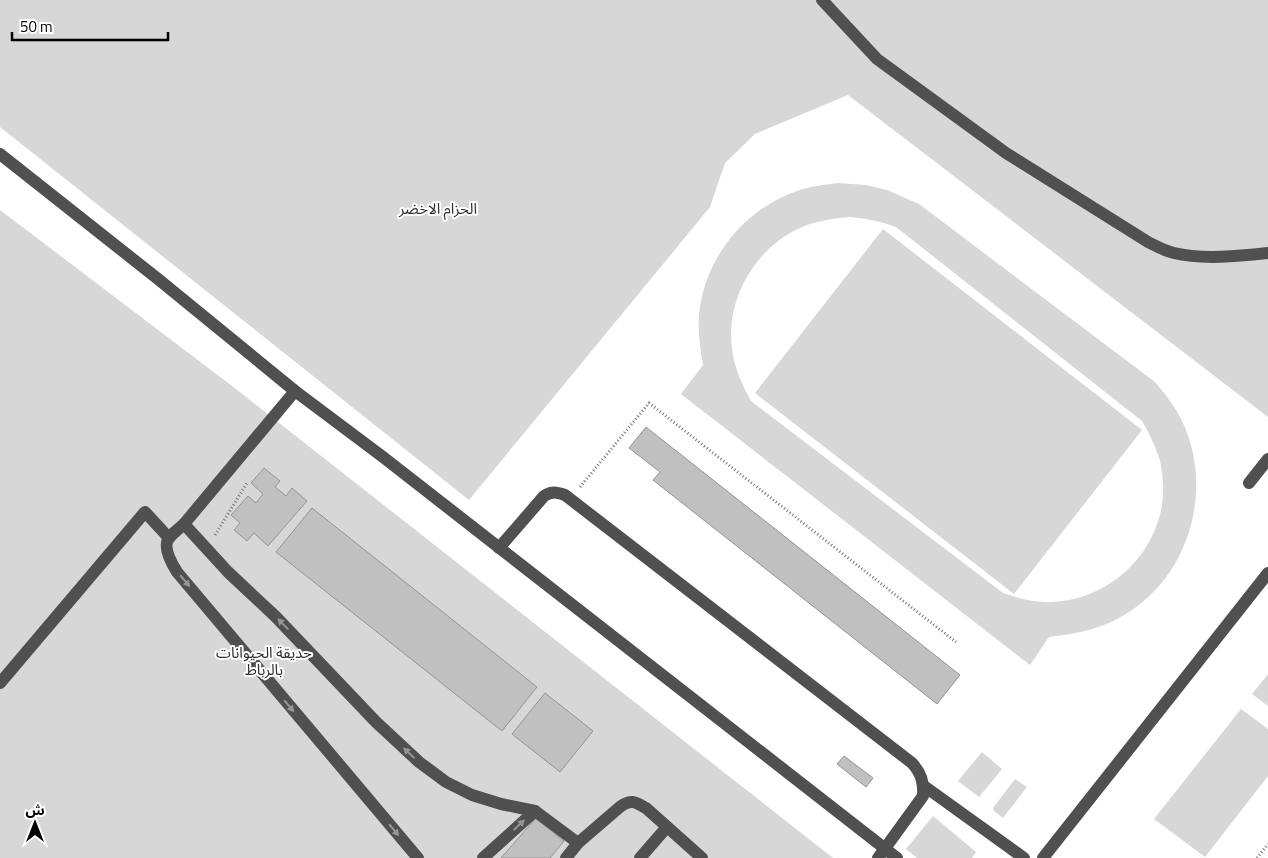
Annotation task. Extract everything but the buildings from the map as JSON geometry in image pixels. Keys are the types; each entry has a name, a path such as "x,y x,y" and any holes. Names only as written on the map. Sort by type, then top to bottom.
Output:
{"street":[{"path":"822,0 877,59 1006,153 1148,242 1173,253 1201,256 1244,256 1268,253"},
{"path":"0,154 158,279 295,391 499,548 882,854 897,858"},
{"path":"295,391 184,524 169,538 167,542 169,557 177,572 418,858"},
{"path":"1249,483 1268,459"},
{"path":"499,548 544,496 550,492 564,495 912,763 922,777 924,786 923,796 882,854"},
{"path":"0,683 145,512 169,538"},
{"path":"184,524 228,572 276,617 376,722 419,762 446,782 472,795 501,804 535,811 578,843"},
{"path":"1043,858 1268,573"},
{"path":"924,786 1024,858"},
{"path":"566,858 578,843 628,802 636,803 646,808 702,858"},
{"path":"483,858 535,811"},
{"path":"640,858 667,827"}],"path":[{"path":"570,499 649,403 956,642"},
{"path":"206,548 248,484"},
{"path":"1257,858 1268,844"}],"green space":[{"name":"الحزام الاخضر","path":"0,0 1268,0 1268,417 848,95 755,134 725,163 710,207 469,500 0,127"},
{"path":"838,183 866,185 887,190 919,204 1155,382 1177,411 1186,430 1194,456 1196,484 1194,511 1187,537 1176,561 1161,584 1142,603 1119,618 1102,626 1076,633 1049,637 1030,665 681,394 703,365 699,328 702,294 718,256 730,239 744,223 778,199 802,189","holes":["848,217 878,221 896,227 1142,421 1154,444 1160,463 1163,482 1162,506 1155,529 1145,550 1130,567 1112,582 1091,593 1068,600 1039,602 1003,593 751,401 736,367 731,336 737,298 745,280 768,250 783,237 811,224"]},
{"name":"حديقة الحيوانات بالرباط","path":"0,210 236,389 833,858 0,858"},
{"path":"883,229 1142,430 1014,594 755,393"},
{"path":"1268,674 1268,706 1252,694"},
{"path":"1241,709 1268,729 1268,776 1205,857 1154,819"},
{"path":"982,752 1002,769 979,797 958,781"},
{"path":"1015,779 1027,787 1003,818 993,808"},
{"path":"933,816 976,852 972,858 917,858 906,849"}]}
